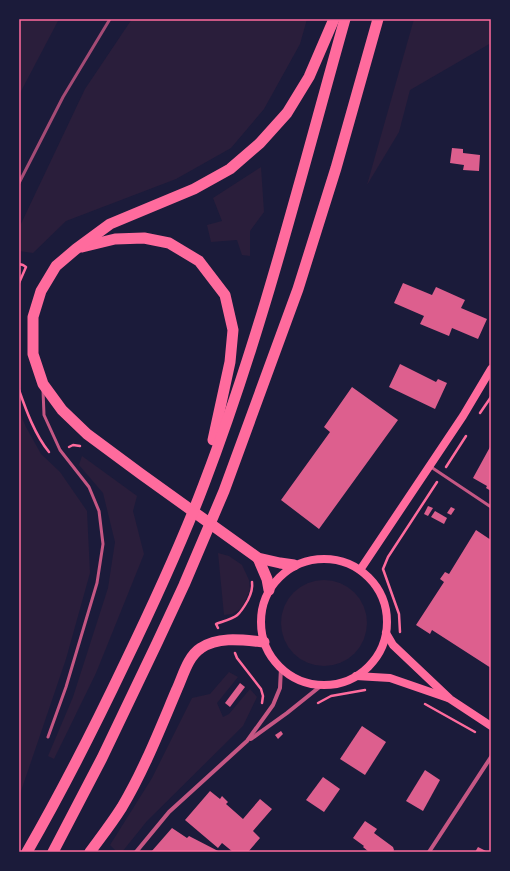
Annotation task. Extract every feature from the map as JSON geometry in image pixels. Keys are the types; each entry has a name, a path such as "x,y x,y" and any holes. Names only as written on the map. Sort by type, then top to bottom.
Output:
{"highway":[{"path":"294,565 258,558 87,434 62,410 43,384 33,354 33,317 41,291 56,266 76,249 110,224 194,189 230,169 260,143 287,112 309,77 334,19"},
{"path":"27,852 64,785 110,693 165,578 204,484 233,404 273,277 345,19"},
{"path":"53,852 99,764 158,643 224,491 301,282 336,168 378,19"},
{"path":"76,249 115,239 144,238 169,243 199,261 225,295 233,330 230,362 204,484"},
{"path":"258,558 267,579 269,590"},
{"path":"90,852 121,808 138,777 193,655 201,648 212,643 231,640 264,642"}],"main road":[{"path":"360,570 464,416 491,369"},
{"path":"328,558 345,562 360,570 371,579 385,604 387,619 386,633 384,642 376,658 356,676 340,683 322,685 311,684 300,680 280,668 270,656 264,642 260,624 262,606 269,590 280,576 294,565 311,559 328,558"},
{"path":"386,633 393,645 450,699 491,726"},
{"path":"356,676 390,678 450,699"}],"street":[{"path":"247,741 273,705 280,688 280,668"},
{"path":"136,852 169,812 247,741 287,713 322,685"},
{"path":"430,852 491,757"}],"lane":[{"path":"43,384 44,415 60,450 89,488 99,511 103,544 97,583 66,687 48,737"},
{"path":"429,466 491,506"}],"path":[{"path":"19,264 26,267 19,283"},
{"path":"19,390 35,427 45,447 51,454 73,445 81,447"},
{"path":"479,415 491,397"},
{"path":"400,633 399,614 383,569 388,557 467,434"},
{"path":"314,705 331,696 369,689"}],"shaded area":[{"path":"19,19 59,19 19,95"},
{"path":"132,19 307,19 300,44 264,109 231,148 176,179 66,221 33,253 19,251 19,228 85,89"},
{"path":"414,19 491,19 491,43 410,90 399,132 367,185"},
{"path":"261,167 264,212 250,231 250,256 242,255 237,240 211,242 207,225 222,221 213,198"},
{"path":"19,411 41,454 60,472 87,511 90,573 66,659 19,797"},
{"path":"82,456 137,496 133,511 144,554 96,673 54,759 48,756 73,697 108,588 115,542 103,493 79,465"},
{"path":"218,553 229,556 242,565 249,580 250,590 242,608 232,614 224,615"},
{"path":"324,580 340,583 348,587 360,599 364,607 367,623 364,639 360,647 348,659 340,663 324,666 308,663 300,659 288,647 284,639 281,623 284,607 288,599 300,587 308,583"},
{"path":"229,672 238,677 217,703 223,717 229,714 250,689 257,697 243,726 147,821 122,852 117,852 110,845 152,778 192,698 210,694"}],"building":[{"path":"452,148 463,149 463,153 480,155 479,171 463,170 464,165 450,163"},
{"path":"403,283 432,295 436,287 465,300 461,308 487,319 478,339 452,328 449,336 420,324 424,316 394,303"},
{"path":"400,364 436,382 438,379 447,383 435,409 389,387"},
{"path":"352,387 398,420 319,529 281,500 330,432 324,427"},
{"path":"490,447 491,491 486,488 487,486 473,478"},
{"path":"428,506 433,508 428,516 424,514"},
{"path":"451,507 455,509 451,515 447,513"},
{"path":"435,511 447,518 444,524 431,517"},
{"path":"476,530 491,540 491,668 432,630 430,634 416,625 444,582 440,579 445,572 449,574"},
{"path":"240,683 245,687 230,707 225,703"},
{"path":"362,726 386,742 365,775 340,759"},
{"path":"281,731 283,734 278,739 275,735"},
{"path":"425,770 440,780 423,811 406,801"},
{"path":"323,777 340,789 324,812 306,800"},
{"path":"210,791 220,799 222,796 228,802 226,804 243,819 260,799 272,809 253,831 260,838 248,852 233,852 222,843 218,848 185,820"},
{"path":"365,821 377,829 374,833 393,847 393,852 369,852 363,847 364,846 353,838"},
{"path":"172,828 187,838 189,836 220,852 151,852"},
{"path":"478,847 488,852 475,852"}],"railway":[{"path":"19,183 63,97 110,19"}]}
